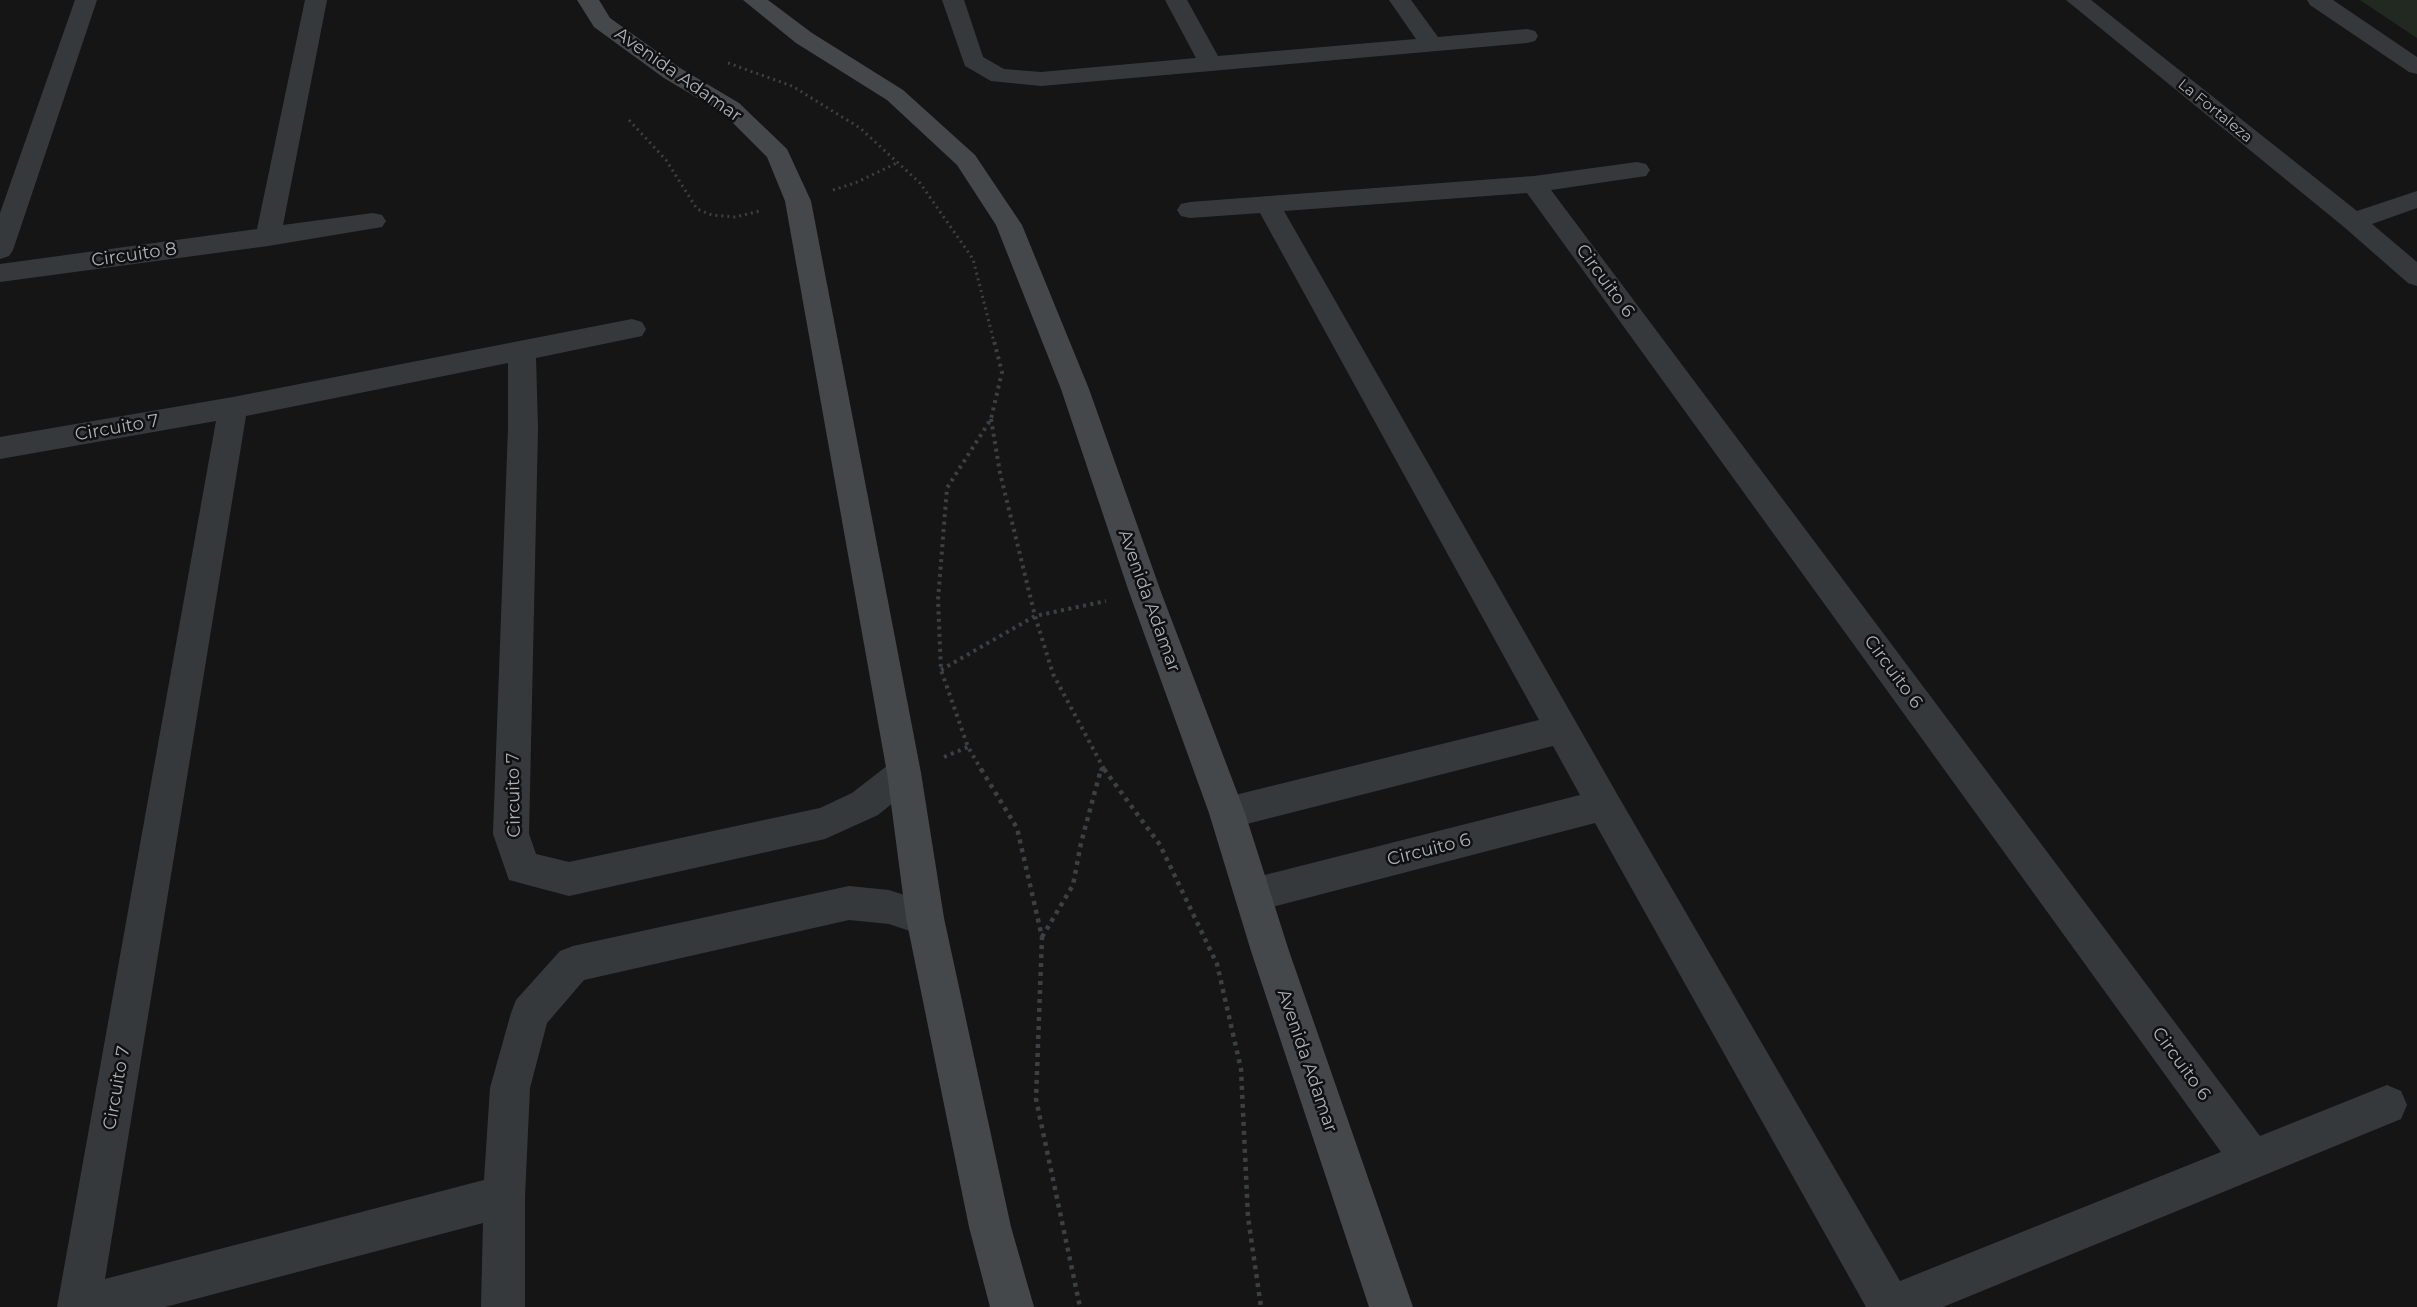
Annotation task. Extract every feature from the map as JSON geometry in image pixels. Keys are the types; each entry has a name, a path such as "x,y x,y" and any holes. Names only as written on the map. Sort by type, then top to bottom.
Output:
{"street":[{"path":"0,250 86,0"},
{"path":"268,237 316,0"},
{"name":"Avenida Adamar","path":"588,0 602,22 672,73 731,108 778,154 798,201 904,773 925,918 990,1227 1012,1307"},
{"name":"Avenida Adamar","path":"754,0 804,38 895,94 966,160 1009,225 1075,389 1145,592 1227,813 1391,1307"},
{"path":"953,0 973,61 999,76 1041,79 1527,36"},
{"path":"1176,0 1211,65"},
{"path":"1400,0 1433,46"},
{"name":"La Fortaleza","path":"2076,0 2353,221 2417,277"},
{"path":"2318,0 2417,67"},
{"path":"1190,210 1534,184 1637,170"},
{"name":"Circuito 6","path":"1534,184 2252,1160"},
{"path":"2353,221 2417,199"},
{"path":"1268,205 1604,805 1890,1307 2387,1105"},
{"name":"Circuito 8","path":"0,273 373,221"},
{"name":"Circuito 7","path":"0,448 234,408 632,329"},
{"name":"Circuito 7","path":"522,352 523,428 511,834 522,868 569,879 825,823 865,804 904,773"},
{"name":"Circuito 7","path":"234,408 81,1307 504,1196"},
{"path":"1227,813 1563,729"},
{"name":"Circuito 6","path":"1253,896 1604,805"},
{"path":"503,1307 504,1196 510,1088 530,1013 573,964 849,903 889,907 925,918"}],"path":[{"path":"720,60 792,86 860,128 920,183 973,259 1002,372 991,419 947,488 938,600 941,670 968,747 1017,828 1042,937 1036,1099 1080,1307"},
{"path":"991,419 1000,473 1035,616 1053,674 1102,766 1160,845 1217,964 1241,1070 1248,1217 1262,1307"},
{"path":"941,670 1035,616 1145,592"},
{"path":"1042,937 1073,885 1081,843 1102,766"}],"shaded area":[{"path":"2360,0 2417,0 2417,38"}]}
